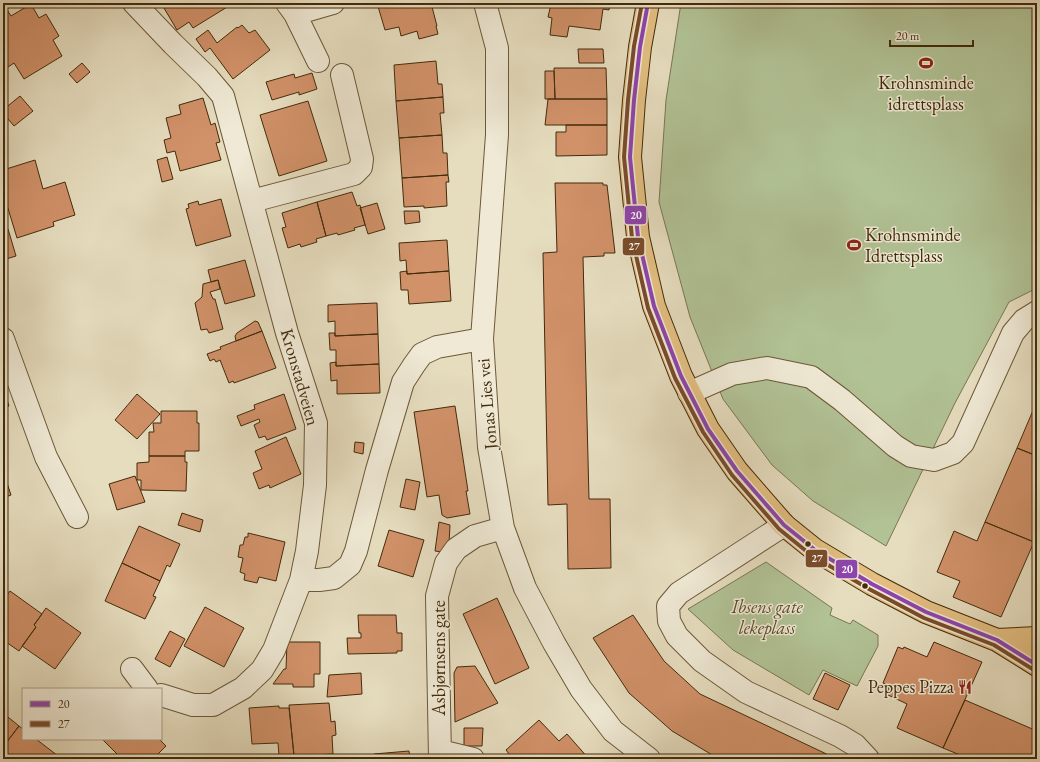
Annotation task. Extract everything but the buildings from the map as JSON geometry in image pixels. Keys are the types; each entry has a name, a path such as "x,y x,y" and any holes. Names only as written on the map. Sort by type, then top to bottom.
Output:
{"main road":[{"path":"648,3 640,47 630,157 638,237 654,306 681,376 708,429 737,471 784,524 816,550 872,584 926,612 997,640 1037,665"},
{"path":"997,640 1037,638"}],"street":[{"name":"Kronstadveien","path":"134,3 207,77 223,96 287,333 316,423 315,485 307,550 301,580 274,650 262,670 243,688 213,705 193,705 162,695"},
{"path":"318,61 291,9 333,3"},
{"name":"Jonas Lies vei","path":"485,3 497,48 497,135 482,339 489,447 503,528 525,588 554,644 581,689 614,730 649,759"},
{"path":"252,201 354,174 361,167 362,159 342,75"},
{"path":"689,393 732,374 767,368 811,377 842,400 895,446 911,456 934,460 953,453 963,443 1013,333 1024,320 1037,312"},
{"path":"3,339 46,458 77,518"},
{"path":"301,580 334,578 350,566 356,551 377,470 403,382 422,354 437,347 482,339"},
{"path":"784,524 679,593 668,606 669,622 677,636 702,660 746,692 840,736 856,746 868,759"},
{"name":"Asbjørnsens gate","path":"473,759 440,755 437,596 446,563 456,550 475,536 503,528"},
{"path":"132,669 147,688"}],"green space":[{"name":"Krohnsminde Idrettsplass","path":"681,3 1037,3 1037,288 1009,302 955,403 886,546 813,501 772,465 723,399 690,317 659,202 666,100"},
{"name":"Ibsens gate lekeplass","path":"766,562 832,608 830,615 850,624 853,620 878,635 878,646 857,686 823,670 809,695 733,650 688,609"}],"transit line":[{"name":"27","path":"642,3 634,46 624,157 632,238 648,308 675,378 703,432 732,475 779,529 811,555 869,589 924,618 994,645 1034,670"},
{"name":"20","path":"648,3 640,47 630,157 638,237 654,306 681,376 708,429 737,471 784,525 815,550 872,584 926,612 997,640 1037,665"}],"place":[{"name":"Krohnsminde idrettsplass","path":"926,63"},
{"name":"Krohnsminde Idrettsplass","path":"854,245"},
{"name":"Peppes Pizza","path":"965,687"}]}
